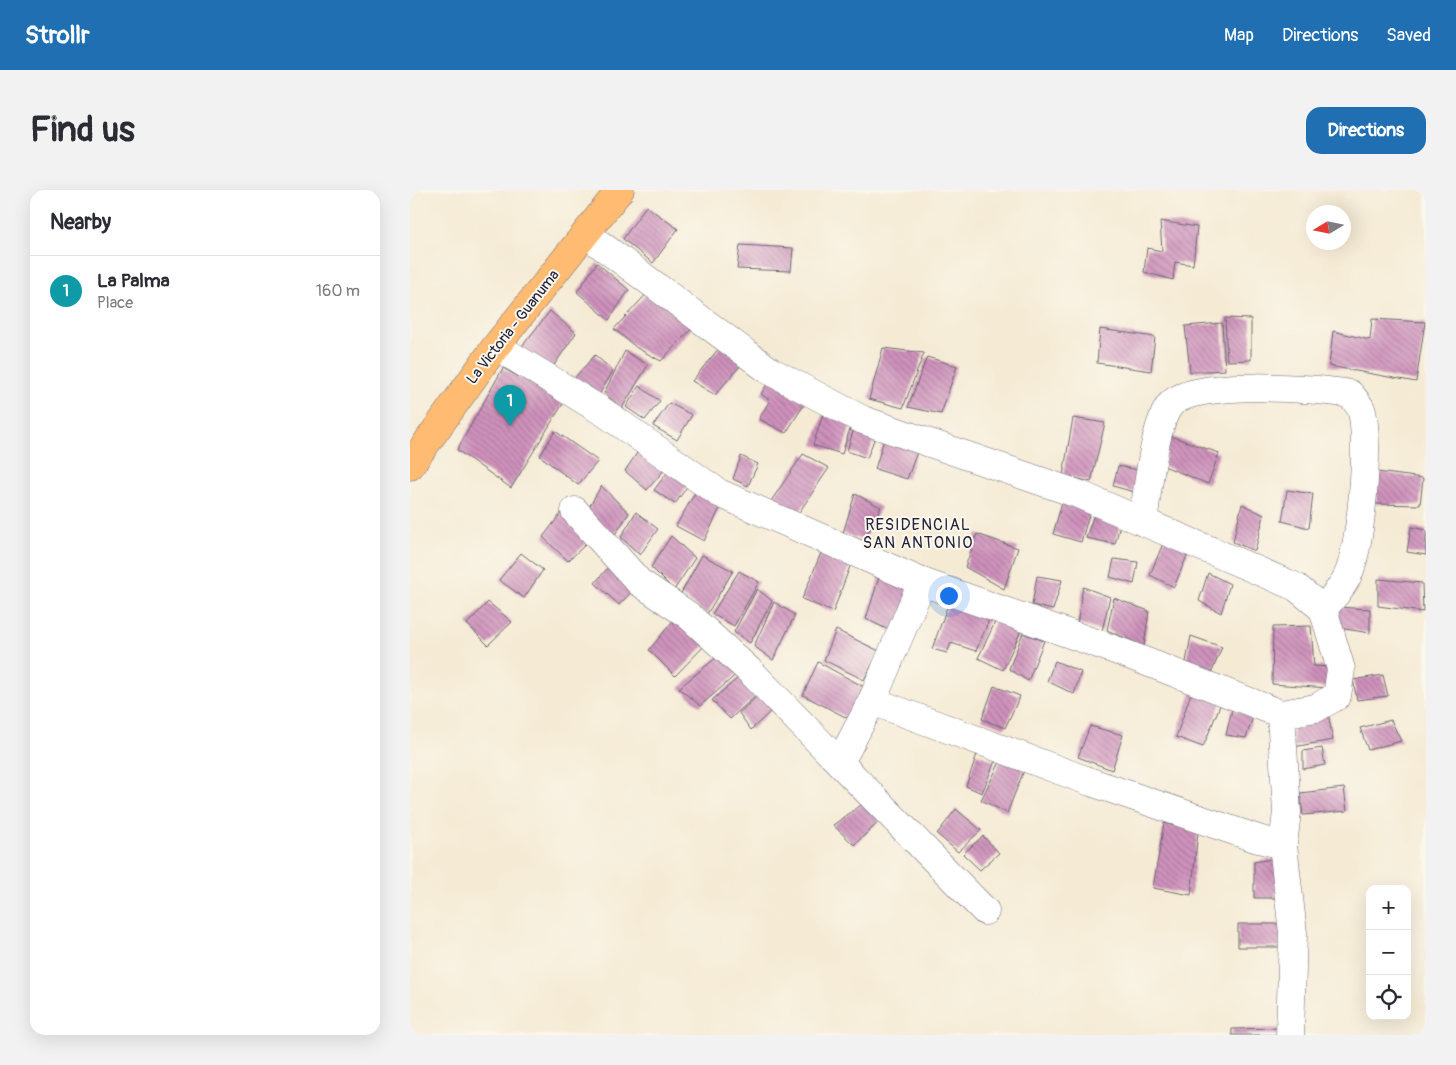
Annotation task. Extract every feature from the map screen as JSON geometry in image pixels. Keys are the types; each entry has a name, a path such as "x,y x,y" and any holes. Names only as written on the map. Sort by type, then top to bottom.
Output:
{"main road":[{"name":"La Victoria - Guanuma","path":"410,466 496,346 620,190"}],"street":[{"path":"496,346 605,413 719,493 922,582 1121,652 1282,714 1316,708 1337,696 1341,669 1323,609 1296,587 1078,494 863,420 770,371 586,234"},
{"path":"1142,522 1160,425 1171,403 1202,390 1286,387 1350,394 1361,411 1365,440 1356,545 1347,578 1323,609"},
{"path":"575,511 639,582 688,615 752,673 985,911"},
{"path":"829,752 837,754 846,751 872,701 922,582"},
{"path":"872,701 1090,782 1283,845"},
{"path":"1282,714 1287,812 1283,845 1293,933 1290,1035"}],"building":[{"path":"646,206 678,229 653,263 623,239"},
{"path":"1160,221 1197,227 1193,265 1175,262 1173,280 1144,272 1147,248 1162,251"},
{"path":"740,245 793,248 791,271 737,269"},
{"path":"597,263 629,290 609,320 577,292"},
{"path":"652,288 696,324 661,361 637,348 614,329"},
{"path":"550,311 576,333 550,371 519,350"},
{"path":"1225,318 1251,319 1251,360 1227,361"},
{"path":"1372,319 1425,322 1416,382 1329,366 1333,331 1370,340"},
{"path":"1222,323 1225,370 1190,372 1185,326"},
{"path":"1100,329 1155,337 1151,371 1097,363"},
{"path":"724,342 747,358 715,395 692,381"},
{"path":"883,348 924,353 903,408 869,399"},
{"path":"625,351 648,365 622,408 604,393"},
{"path":"595,355 613,371 595,402 568,385"},
{"path":"927,357 957,366 941,414 908,407"},
{"path":"503,368 564,402 511,488 457,450"},
{"path":"771,378 807,400 786,433 759,419 770,400 761,394"},
{"path":"639,386 660,401 645,420 626,407"},
{"path":"669,403 692,415 677,440 653,426"},
{"path":"823,414 852,422 842,454 813,445"},
{"path":"1073,418 1105,423 1091,482 1063,475"},
{"path":"855,425 877,432 867,458 847,451"},
{"path":"555,431 598,461 578,485 540,456"},
{"path":"886,433 920,444 907,479 875,469"},
{"path":"1170,436 1219,453 1208,484 1164,466"},
{"path":"643,444 670,463 647,490 625,471"},
{"path":"803,454 829,468 798,514 771,501"},
{"path":"741,456 758,464 748,486 733,479"},
{"path":"673,465 693,478 675,504 654,490"},
{"path":"1118,466 1138,470 1134,492 1113,486"},
{"path":"1377,472 1423,478 1420,505 1376,504"},
{"path":"601,486 629,513 614,536 587,511"},
{"path":"699,486 724,500 704,541 676,526"},
{"path":"1287,490 1313,494 1309,528 1282,521"},
{"path":"855,494 881,507 864,541 843,533"},
{"path":"1063,499 1091,508 1081,542 1053,534"},
{"path":"1242,504 1264,515 1255,551 1233,542"},
{"path":"1096,508 1122,517 1115,544 1086,538"},
{"path":"562,512 586,544 568,561 543,537"},
{"path":"636,512 658,529 640,555 621,537"},
{"path":"1411,527 1426,530 1426,555 1407,552"},
{"path":"977,534 1018,548 1004,589 965,567"},
{"path":"671,536 695,558 674,590 651,567"},
{"path":"1166,536 1191,546 1174,587 1150,575"},
{"path":"823,548 852,561 833,612 802,599"},
{"path":"521,553 543,570 524,598 499,580"},
{"path":"702,555 733,571 707,614 680,595"},
{"path":"615,559 638,585 619,605 595,583"},
{"path":"1114,559 1138,562 1134,584 1110,577"},
{"path":"739,571 759,582 734,626 712,614"},
{"path":"881,571 913,586 895,633 866,619"},
{"path":"1208,573 1230,584 1221,613 1199,601"},
{"path":"1037,576 1062,580 1053,610 1032,605"},
{"path":"1378,579 1422,583 1423,612 1378,606"},
{"path":"1083,587 1110,597 1102,631 1077,624"},
{"path":"757,589 772,601 750,643 734,632"},
{"path":"1114,598 1149,611 1144,646 1107,630"},
{"path":"950,599 991,615 976,651 951,643 947,653 932,649"},
{"path":"488,602 512,622 488,645 467,624"},
{"path":"774,602 795,615 773,660 754,646"},
{"path":"1337,607 1370,609 1370,633 1339,628"},
{"path":"677,616 706,644 675,676 649,650"},
{"path":"998,616 1023,626 1003,670 978,658"},
{"path":"1311,626 1314,666 1331,667 1329,688 1272,684 1273,627"},
{"path":"836,630 879,651 864,680 824,660"},
{"path":"1023,633 1044,641 1028,681 1009,669"},
{"path":"1191,636 1222,647 1211,674 1186,662"},
{"path":"723,652 739,672 700,706 679,688"},
{"path":"1055,661 1081,672 1074,694 1047,681"},
{"path":"818,662 864,687 851,720 803,695"},
{"path":"744,673 760,692 730,719 712,700"},
{"path":"1383,675 1388,696 1357,700 1353,680"},
{"path":"994,686 1020,696 1005,728 982,719"},
{"path":"763,691 776,706 751,730 739,713"},
{"path":"1191,693 1221,703 1203,747 1176,737"},
{"path":"1232,709 1253,717 1246,738 1226,735"},
{"path":"1328,713 1333,740 1293,747 1292,718"},
{"path":"1391,720 1401,741 1368,750 1360,728"},
{"path":"1090,726 1123,735 1112,770 1078,757"},
{"path":"1322,748 1325,765 1303,769 1303,751"},
{"path":"977,754 995,761 982,793 966,786"},
{"path":"1002,758 1025,768 1007,813 981,800"},
{"path":"1344,788 1347,811 1303,815 1300,793"},
{"path":"864,803 883,818 854,845 833,825"},
{"path":"956,809 981,830 958,852 937,834"},
{"path":"1164,823 1198,832 1191,895 1153,888"},
{"path":"983,836 999,853 980,870 963,854"},
{"path":"1278,858 1276,898 1254,898 1254,862"},
{"path":"1238,924 1281,924 1280,947 1238,947"},
{"path":"1278,1028 1279,1035 1232,1035 1232,1029"}],"place":[{"name":"La Palma","path":"510,426"}],"district":[{"name":"RESIDENCIAL SAN ANTONIO","path":"918,534"}]}
